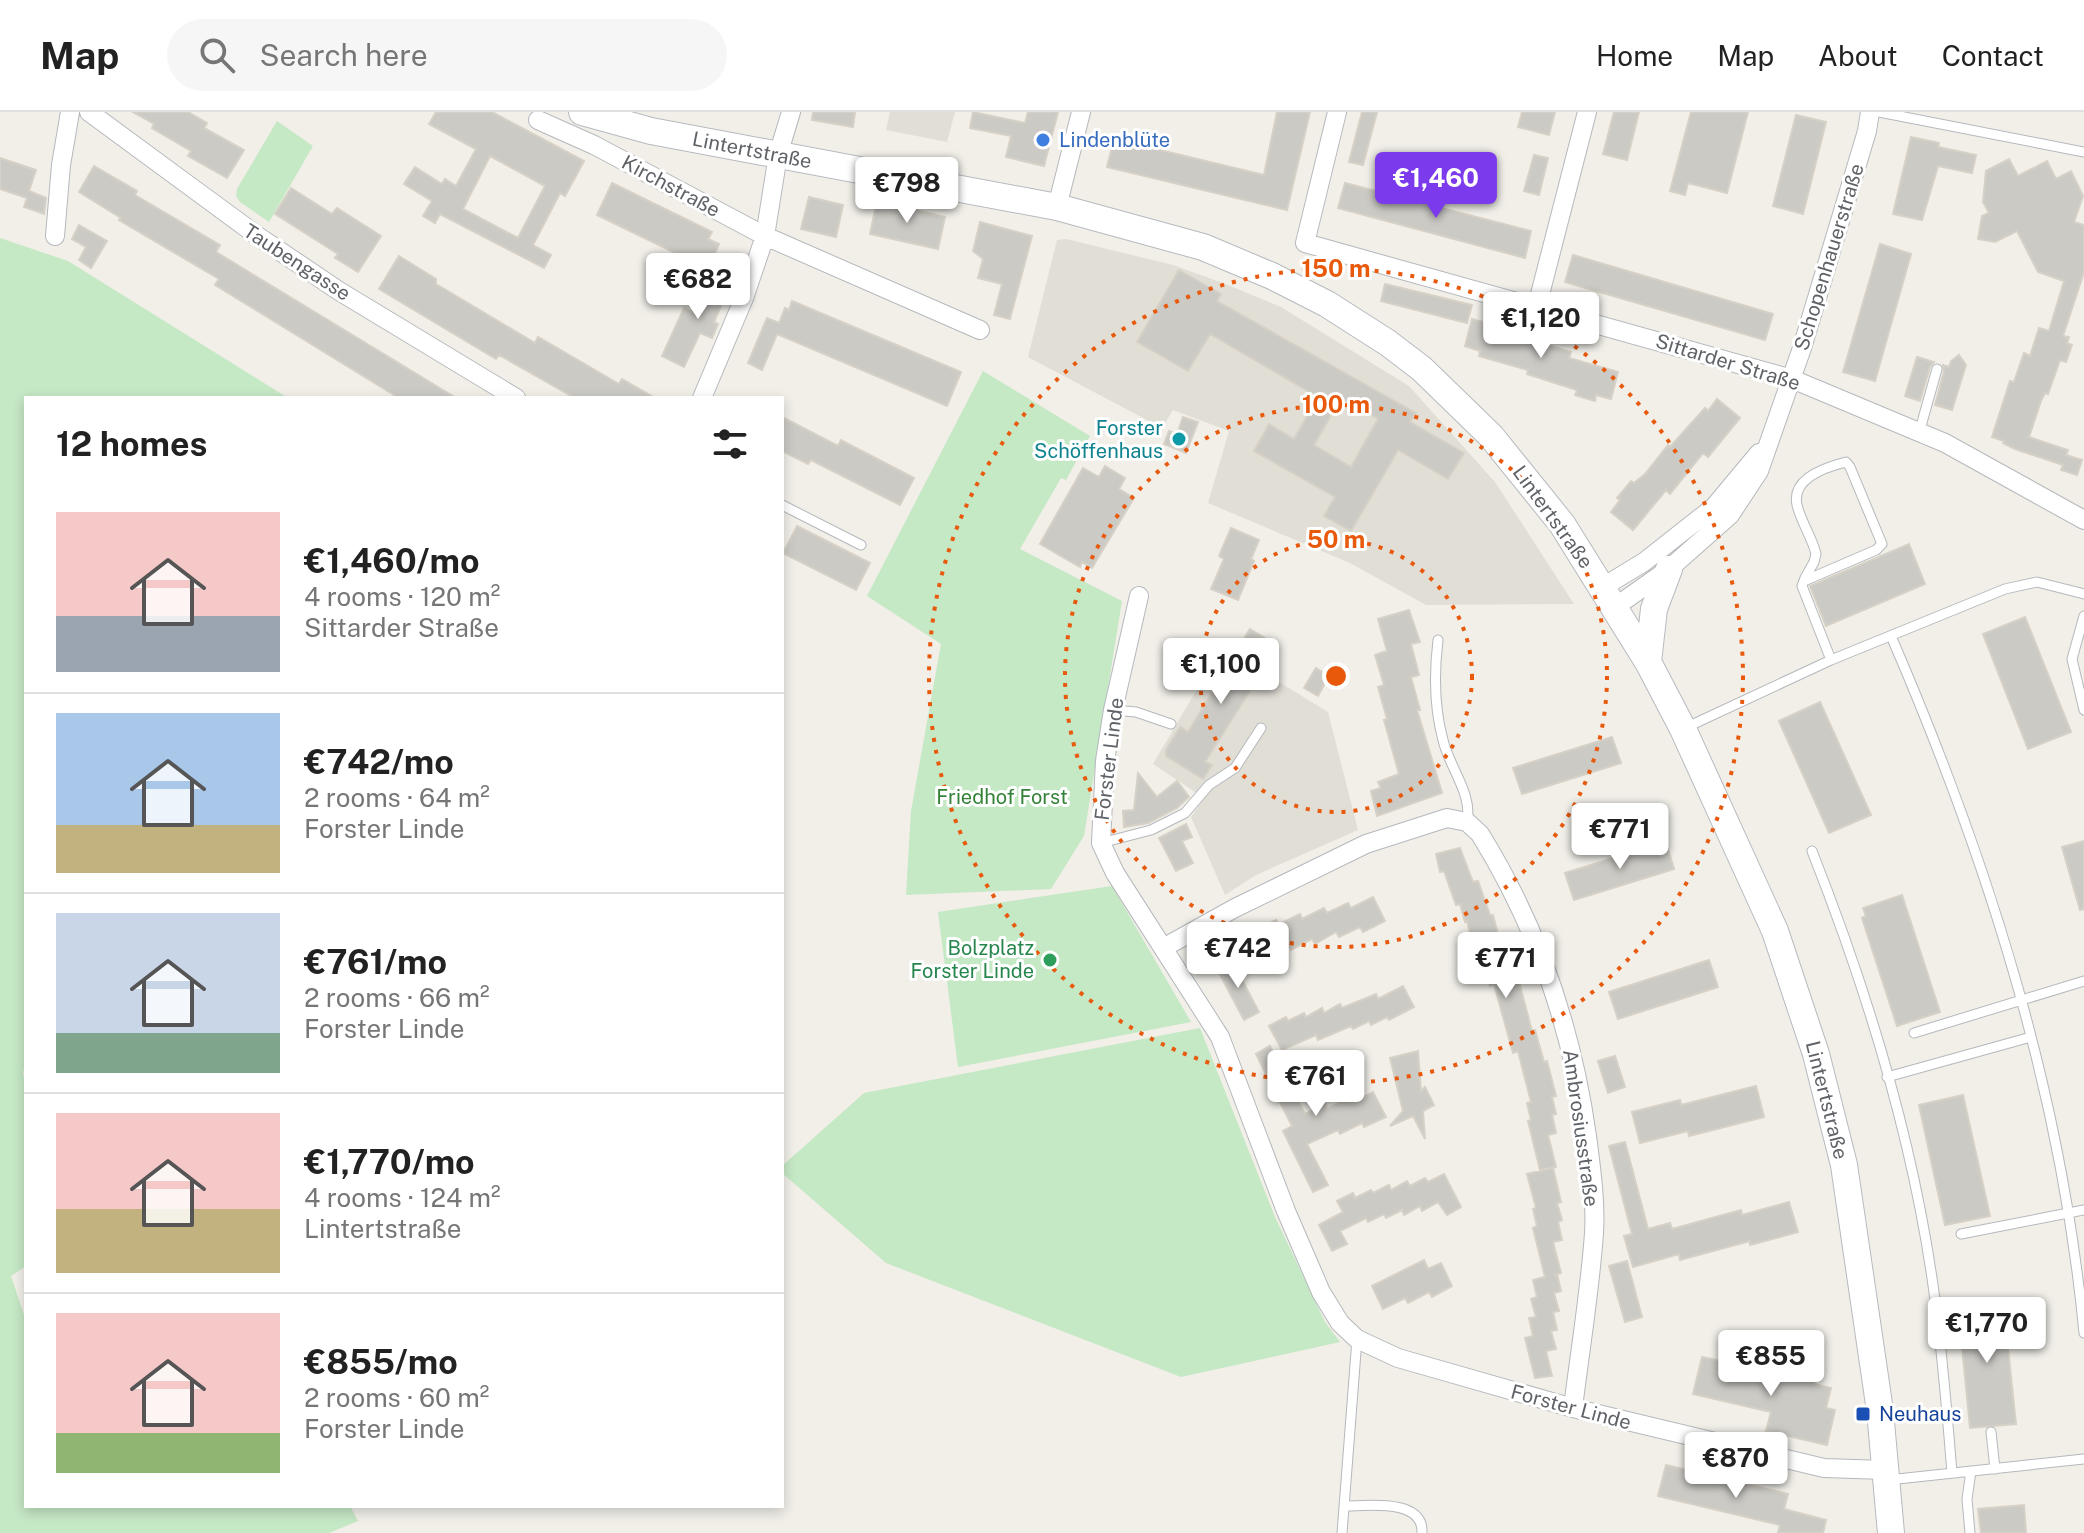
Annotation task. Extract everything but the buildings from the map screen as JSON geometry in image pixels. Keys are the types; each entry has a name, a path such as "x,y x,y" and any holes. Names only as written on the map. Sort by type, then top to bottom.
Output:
{"main road":[{"name":"Lintertstraße","path":"582,112 651,131 1057,207 1203,247 1272,276 1327,304 1388,343 1444,389 1499,445 1562,524 1648,662 1683,729 1775,931 1816,1054 1844,1165 1880,1411 1891,1533"},
{"path":"1648,662 1654,609 1669,569"}],"street":[{"path":"55,236 61,165 70,112"},
{"name":"Taubengasse","path":"89,112 259,237 352,299 513,396"},
{"path":"703,396 744,298 765,236 778,155 791,112"},
{"path":"1057,207 1081,112"},
{"name":"Sittarder Straße","path":"1337,112 1305,243 1792,379 1945,443 2084,520"},
{"path":"1537,306 1587,112"},
{"name":"Schopenhauerstraße","path":"1609,597 1669,569 1730,515 1759,471 1792,379 1863,146 1870,112"},
{"name":"Kirchstraße","path":"538,120 594,145 765,236 980,330"},
{"name":"Schopenhauerstraße","path":"1609,597 1644,562 1714,507 1767,445"},
{"name":"Forster Linde","path":"1139,596 1113,710 1105,761 1101,843 1115,873 1220,1037 1286,1211 1321,1292 1340,1323 1357,1339 1398,1358 1573,1408 1824,1468 1886,1475"},
{"path":"1163,948 1235,908 1366,844 1447,818 1467,822"},
{"name":"Ambrosiusstraße","path":"1467,822 1480,834 1491,852 1556,993 1583,1111 1595,1231 1573,1408"}],"lane":[{"path":"1879,112 2084,152"},
{"path":"1919,433 1937,369"},
{"path":"1804,581 1876,550 1882,544 1846,462 1808,477 1801,484 1796,502 1816,554 1804,581 1804,595 1831,660"},
{"path":"784,506 861,545"},
{"path":"1683,729 1831,660 2022,584 2037,582 2084,594"},
{"path":"2084,616 2072,659 2084,710"},
{"path":"1891,636 1978,857 2022,1000 2068,1213 2084,1333"},
{"path":"1438,640 1434,676 1441,728 1452,766 1470,807 1467,822"},
{"path":"1113,710 1136,712 1171,724"},
{"path":"1101,843 1151,830 1185,813 1209,785 1235,768 1261,728"},
{"path":"1812,851 1839,919 1887,1077 1921,1215 1933,1285 1952,1473"},
{"path":"1914,1033 2084,981"},
{"path":"1887,1077 2031,1037"},
{"path":"1961,1234 2084,1210"},
{"path":"1342,1533 1357,1339"},
{"path":"1991,1432 1995,1469"},
{"path":"1886,1475 1952,1473 2084,1459"},
{"path":"1970,1533 1967,1499 1971,1471"},
{"path":"1344,1506 1401,1507 1415,1513 1422,1525 1422,1533"}],"shaded area":[{"path":"890,112 955,112 947,142 886,130"},
{"path":"1066,239 1173,265 1281,307 1409,386 1495,482 1574,604 1426,605 1350,563 1208,503 1229,431 1173,410 1162,428 1028,357 1057,240"},
{"path":"1222,647 1328,712 1358,830 1256,875 1225,895 1191,817 1204,798 1153,764"}],"green space":[{"path":"277,121 313,146 269,222 236,196 237,189"},
{"path":"0,238 68,261 285,396 24,396 24,1267 11,1276 24,1315 24,1508 351,1508 358,1521 329,1533 0,1533"},
{"name":"Friedhof Forst","path":"983,371 1090,436 1066,480 1061,478 1020,549 1122,601 1084,836 1051,889 906,895 911,811 941,644 867,596"},
{"name":"Bolzplatz Forster Linde","path":"1112,886 1191,1022 958,1067 938,912"},
{"path":"1200,1028 1275,1217 1325,1322 1340,1342 1181,1377 886,1263 784,1175 784,1164 864,1093"}],"place":[{"name":"Lindenblüte","path":"1043,140"},
{"name":"Forster Schöffenhaus","path":"1179,439"},
{"name":"Bolzplatz Forster Linde","path":"1050,960"},
{"name":"Neuhaus","path":"1863,1414"}]}
